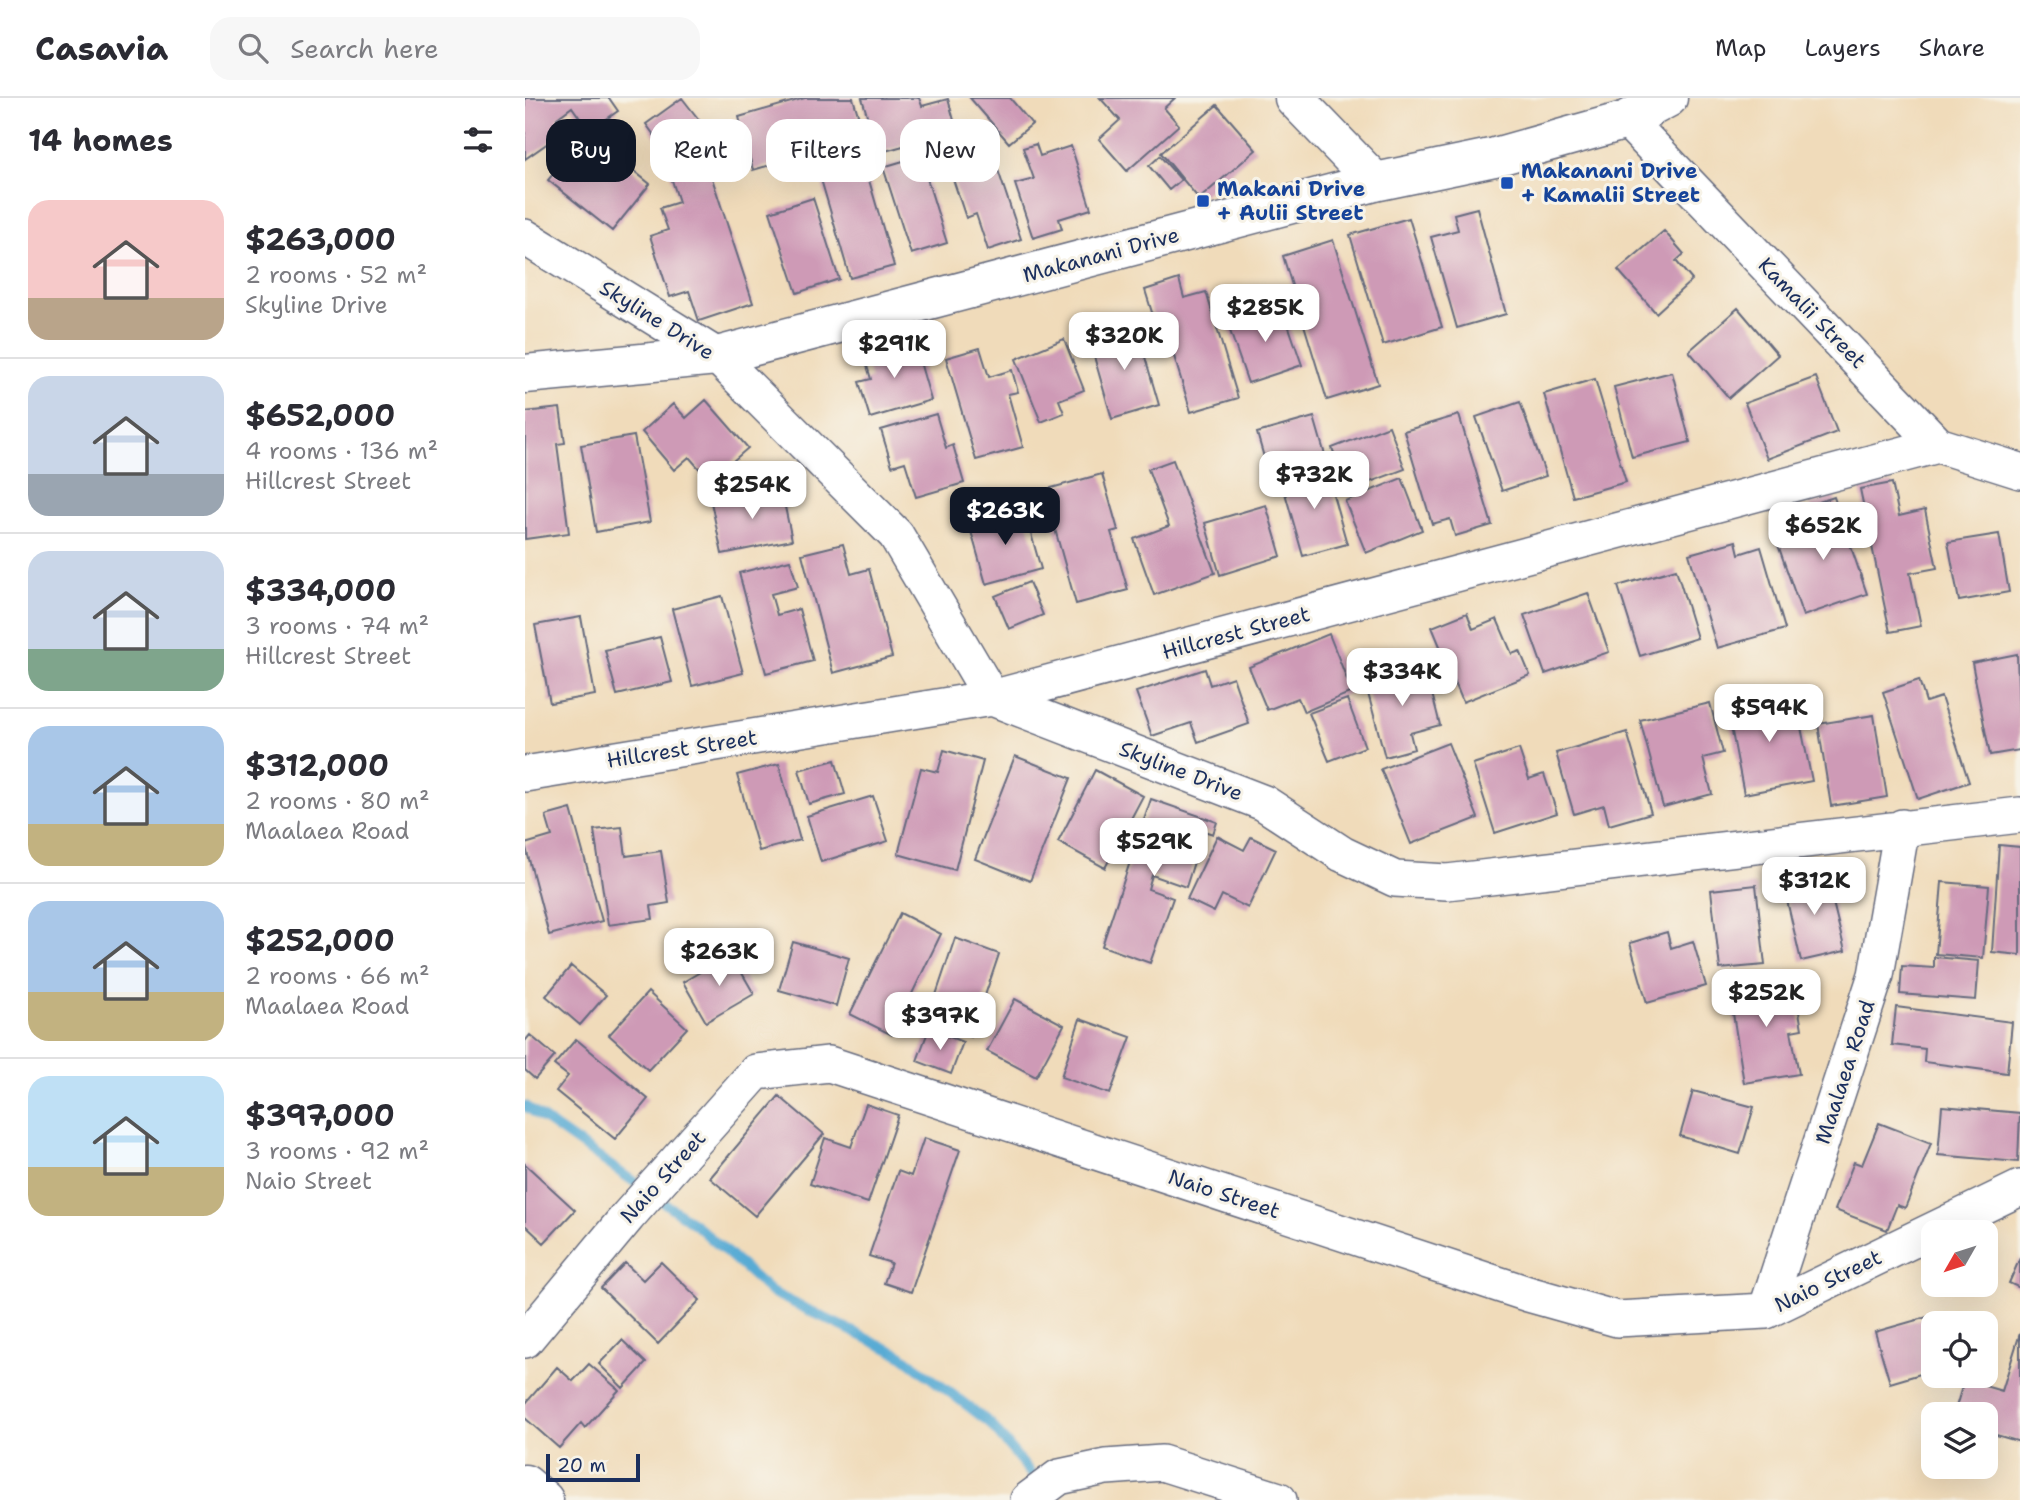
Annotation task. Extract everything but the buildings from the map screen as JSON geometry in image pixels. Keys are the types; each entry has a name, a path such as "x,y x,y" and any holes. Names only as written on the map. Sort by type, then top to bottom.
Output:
{"street":[{"path":"1294,98 1375,182"},
{"name":"Makanani Drive","path":"525,374 717,356 1375,182 1495,157 1627,120 1668,98"},
{"name":"Kamalii Street","path":"1627,120 1938,445 2020,471"},
{"name":"Skyline Drive","path":"525,237 717,356 896,535 992,698 1264,803 1342,854 1395,879 1447,882 2020,815"},
{"name":"Hillcrest Street","path":"525,774 992,698 1938,445"},
{"name":"Maalaea Road","path":"1766,1311 1877,975 1902,827"},
{"name":"Naio Street","path":"525,1340 628,1216 756,1072 829,1064 1528,1294 1617,1319 1766,1311 2020,1188"},
{"path":"1028,1500 1059,1477 1105,1467 1162,1463 1279,1500"},
{"path":"525,1484 544,1500"}],"waterway":[{"path":"525,1106 696,1225 771,1292 901,1355 990,1423 1039,1484"}],"place":[{"name":"Makanani Drive + Kamalii Street","path":"1507,183"},
{"name":"Makani Drive + Aulii Street","path":"1203,201"}]}
